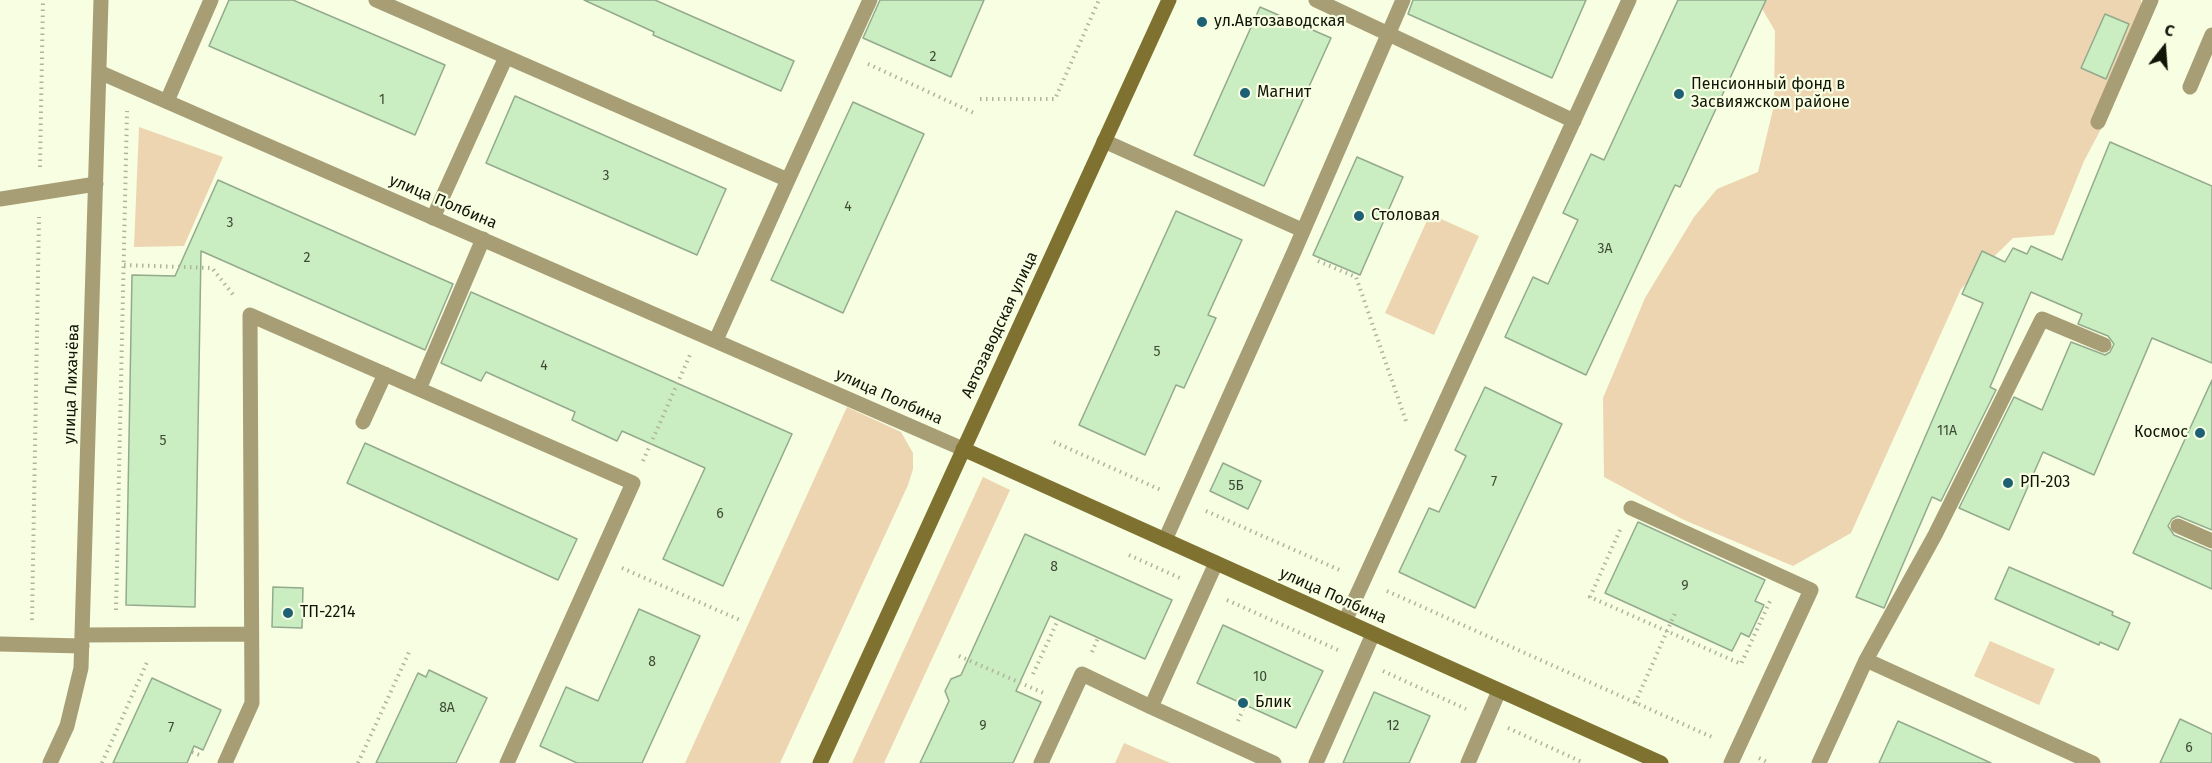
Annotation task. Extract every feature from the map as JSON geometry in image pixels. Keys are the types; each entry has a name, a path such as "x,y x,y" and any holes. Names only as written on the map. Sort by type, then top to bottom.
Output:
{"street":[{"name":"улица Лихачёва","path":"50,763 67,726 81,668 101,0"},
{"path":"167,101 211,0"},
{"path":"376,0 788,180"},
{"path":"716,340 870,0"},
{"name":"Автозаводская улица","path":"820,763 1169,0"},
{"path":"1316,0 1574,121"},
{"path":"1165,540 1402,0"},
{"path":"1345,621 1629,0"},
{"path":"2098,122 2151,0"},
{"path":"2190,87 2212,35"},
{"path":"433,218 506,57"},
{"name":"улица Полбина","path":"99,72 963,449 1661,763"},
{"path":"1104,141 1302,230"},
{"path":"0,199 96,184"},
{"path":"419,389 483,239"},
{"path":"225,763 252,704 250,315 633,483 507,763"},
{"path":"1820,763 1866,660 1935,535 2042,319 2104,345"},
{"path":"363,422 385,374"},
{"path":"1631,508 1810,590 1731,763"},
{"path":"2178,526 2212,541"},
{"path":"1151,707 1216,563"},
{"path":"0,644 32,645 82,641 116,635 251,634"},
{"path":"1316,763 1373,634"},
{"path":"1866,660 2093,763"},
{"path":"1041,763 1082,674 1274,763"},
{"path":"1468,763 1499,691"}],"path":[{"path":"32,645 43,0"},
{"path":"980,99 1055,99 1099,0"},
{"path":"845,53 974,113"},
{"path":"116,635 128,105"},
{"path":"1302,230 1311,257 1356,277 1419,459"},
{"path":"124,266 212,268 250,315"},
{"path":"680,350 700,359"},
{"path":"633,483 690,355"},
{"path":"1054,442 1769,763"},
{"path":"1631,508 1590,597 1741,664 1782,576"},
{"path":"1120,551 1584,763"},
{"path":"600,558 742,621"},
{"path":"1635,703 1676,611"},
{"path":"1033,674 1058,620"},
{"path":"102,763 160,635"},
{"path":"358,763 410,650"},
{"path":"959,656 1068,704"}],"shaded area":[{"path":"1757,0 2141,0 2143,36 2110,112 2084,161 2054,235 2013,238 1961,289 1851,533 1793,566 1684,520 1604,477 1603,398 1645,298 1694,217 1717,189 1758,172 1774,105 1775,31"},
{"path":"139,127 223,157 184,246 134,247"},
{"path":"1430,214 1479,236 1434,335 1385,313"},
{"path":"847,407 901,432 913,453 913,469 908,485 780,763 685,763"},
{"path":"983,477 1010,490 884,763 852,763"},
{"path":"1990,641 2055,669 2039,705 1974,676"},
{"path":"1124,743 1170,763 1115,763"}],"building":[{"path":"229,0 293,0 445,65 415,135 209,46"},
{"path":"584,0 655,0 794,61 781,91 653,35 654,32"},
{"path":"880,0 984,0 951,77 863,38"},
{"path":"1413,0 1586,0 1552,78 1408,14"},
{"path":"1678,0 1766,0 1680,187 1675,185 1586,375 1505,337 1533,277 1548,284 1578,220 1563,213 1591,154 1604,160"},
{"path":"1260,7 1331,38 1264,186 1194,155"},
{"path":"2105,14 2129,24 2106,79 2081,68"},
{"path":"515,96 726,189 697,255 486,163"},
{"path":"853,102 924,134 843,313 771,280"},
{"path":"2110,142 2212,186 2212,363 2152,338 2094,475 2043,452 2009,530 1959,508 2014,397 2042,410 2071,342 2105,355 2110,352 2114,344 2108,336 2078,324 2082,314 2031,292 1990,387 1996,390 1941,501 1932,497 1884,608 1856,597 1983,303 1962,294 1982,251 2005,262 2013,248 2027,254 2031,246 2062,260"},
{"path":"1357,157 1403,177 1360,275 1313,255"},
{"path":"218,180 453,284 425,350 201,251 195,607 126,605 132,275 175,276"},
{"path":"1176,211 1242,240 1208,315 1216,318 1184,388 1176,385 1145,455 1079,425"},
{"path":"471,292 792,434 723,586 663,559 705,468 622,431 617,441 572,420 575,412 486,372 481,381 441,363"},
{"path":"2212,380 2212,530 2178,516 2172,519 2168,526 2174,535 2212,551 2212,589 2133,553"},
{"path":"1485,387 1562,424 1475,608 1399,572 1429,508 1439,512 1466,456 1455,450"},
{"path":"365,443 577,539 558,580 347,483"},
{"path":"1223,463 1261,481 1248,509 1210,491"},
{"path":"1638,522 1765,580 1755,601 1764,605 1749,637 1741,633 1732,651 1605,593"},
{"path":"1025,534 1172,600 1145,659 1050,616 1016,691 1041,702 1013,763 920,763 949,701 945,691 951,679 961,675"},
{"path":"2009,567 2113,612 2112,615 2130,623 2118,650 2100,642 2099,645 1995,599"},
{"name":"ТП-2214","path":"273,587 303,588 302,628 272,627"},
{"path":"639,609 700,636 642,763 577,763 540,746 566,687 598,701"},
{"path":"1223,625 1323,671 1296,728 1197,683"},
{"path":"429,670 487,698 456,763 376,763 418,673 426,677"},
{"path":"152,678 221,710 203,750 194,746 187,763 113,763"},
{"path":"1374,692 1430,716 1409,763 1343,763"},
{"path":"2180,719 2212,734 2212,763 2160,763"},
{"path":"1898,721 1934,737 1991,763 1879,763"}],"place":[{"name":"ул.Автозаводская","path":"1202,22"},
{"name":"Магнит","path":"1245,93"},
{"name":"Пенсионный фонд в Засвияжском районе","path":"1679,94"},
{"name":"Столовая","path":"1359,216"},
{"name":"Космос","path":"2200,433"},
{"name":"РП-203","path":"2008,483"},
{"name":"ТП-2214","path":"288,613"},
{"name":"Блик","path":"1243,703"}]}
